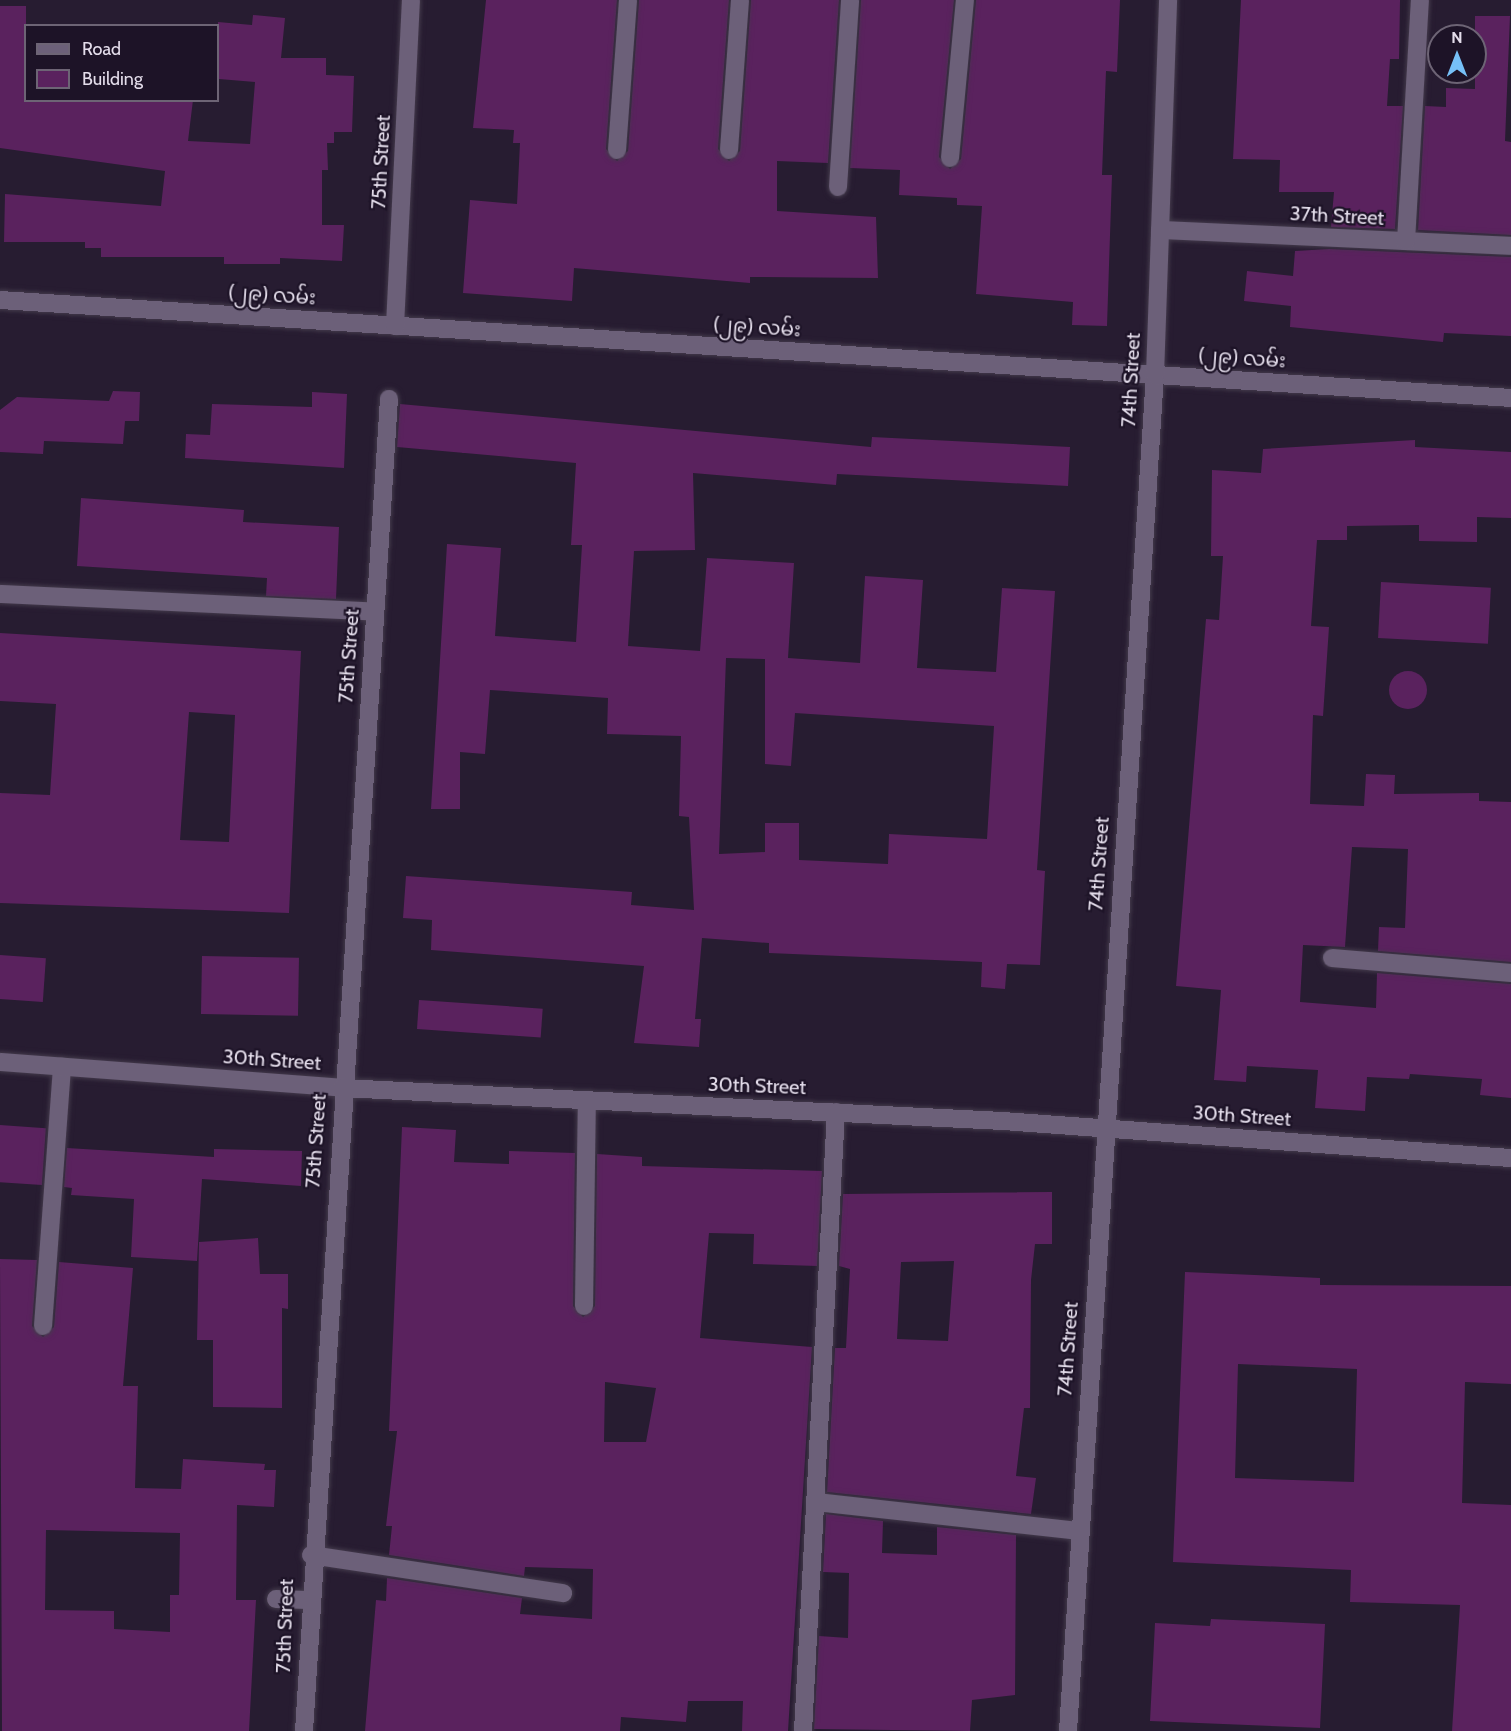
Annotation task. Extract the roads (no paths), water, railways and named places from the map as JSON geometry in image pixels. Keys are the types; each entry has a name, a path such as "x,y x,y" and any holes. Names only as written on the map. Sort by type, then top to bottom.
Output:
{"street":[{"name":"75th Street","path":"395,326 411,0"},
{"path":"617,150 628,0"},
{"path":"729,150 740,0"},
{"path":"838,187 850,0"},
{"path":"950,158 964,0"},
{"name":"74th Street","path":"1068,1731 1104,1129 1155,375 1168,0"},
{"path":"1406,242 1420,0"},
{"name":"37th Street","path":"1160,230 1511,246"},
{"name":"(၂၉) လမ်း","path":"0,300 1511,398"},
{"name":"75th Street","path":"304,1731 308,1600 389,399"},
{"path":"0,594 375,612"},
{"path":"1332,958 1511,973"},
{"name":"30th Street","path":"0,1062 342,1088 836,1112 1511,1158"},
{"path":"43,1326 62,1067"},
{"path":"584,1306 587,1101"},
{"path":"803,1731 836,1112"},
{"path":"816,1502 1080,1531"},
{"path":"311,1555 563,1593"},
{"path":"276,1599 308,1600"}]}
